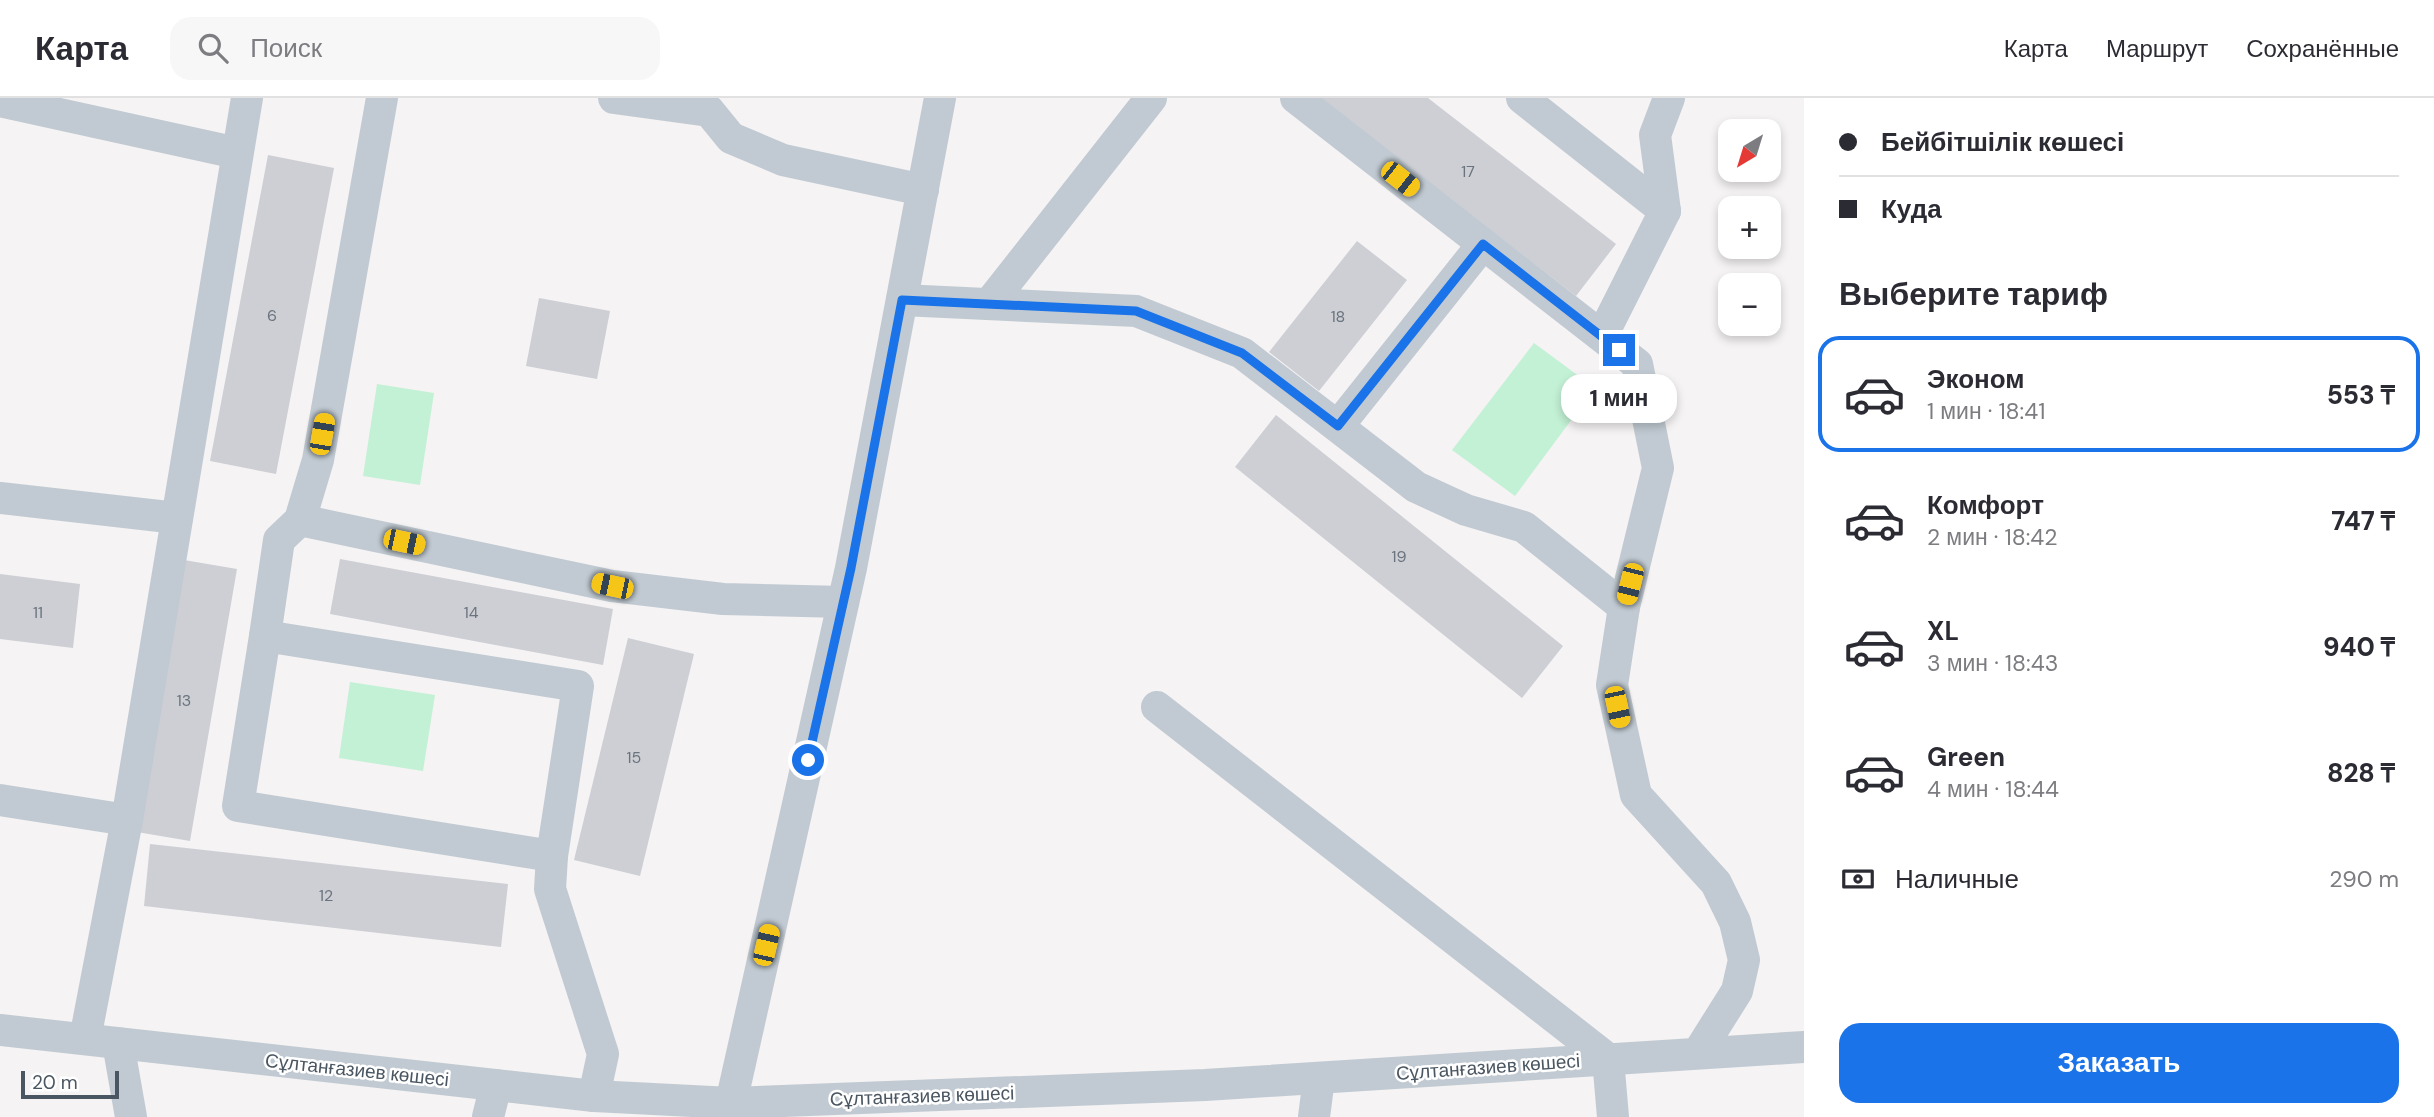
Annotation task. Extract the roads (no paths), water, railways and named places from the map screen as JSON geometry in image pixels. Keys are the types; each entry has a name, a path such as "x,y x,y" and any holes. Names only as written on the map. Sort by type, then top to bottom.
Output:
{"street":[{"path":"85,1039 127,820 247,98"},
{"path":"382,98 318,460 300,520 279,540 238,806 552,856"},
{"path":"614,98 702,104 731,138 783,160 923,190"},
{"path":"731,1103 843,602 940,98"},
{"path":"990,303 1150,98"},
{"path":"1296,98 1637,364 1658,468 1624,607 1612,685 1636,795 1716,883 1735,922 1744,960 1737,991 1698,1053"},
{"path":"1522,98 1665,211"},
{"path":"1602,336 1665,211 1655,135 1669,98"},
{"path":"0,101 237,153"},
{"path":"1338,426 1483,244"},
{"path":"902,300 1136,311 1242,353 1416,487 1466,510 1524,527 1624,607"},
{"path":"0,498 177,518"},
{"path":"300,520 612,586 723,598 843,602"},
{"path":"265,636 578,686 552,856 550,889 603,1054 594,1096"},
{"path":"1157,708 1608,1059 1612,1117"},
{"path":"0,800 127,820"},
{"name":"Сұлтанғазиев көшесі","path":"0,1030 594,1096 731,1103 1010,1105 1319,1078 1804,1046"},
{"path":"118,1043 131,1117"},
{"path":"1314,1117 1319,1078"},
{"path":"488,1117 496,1085"}]}
